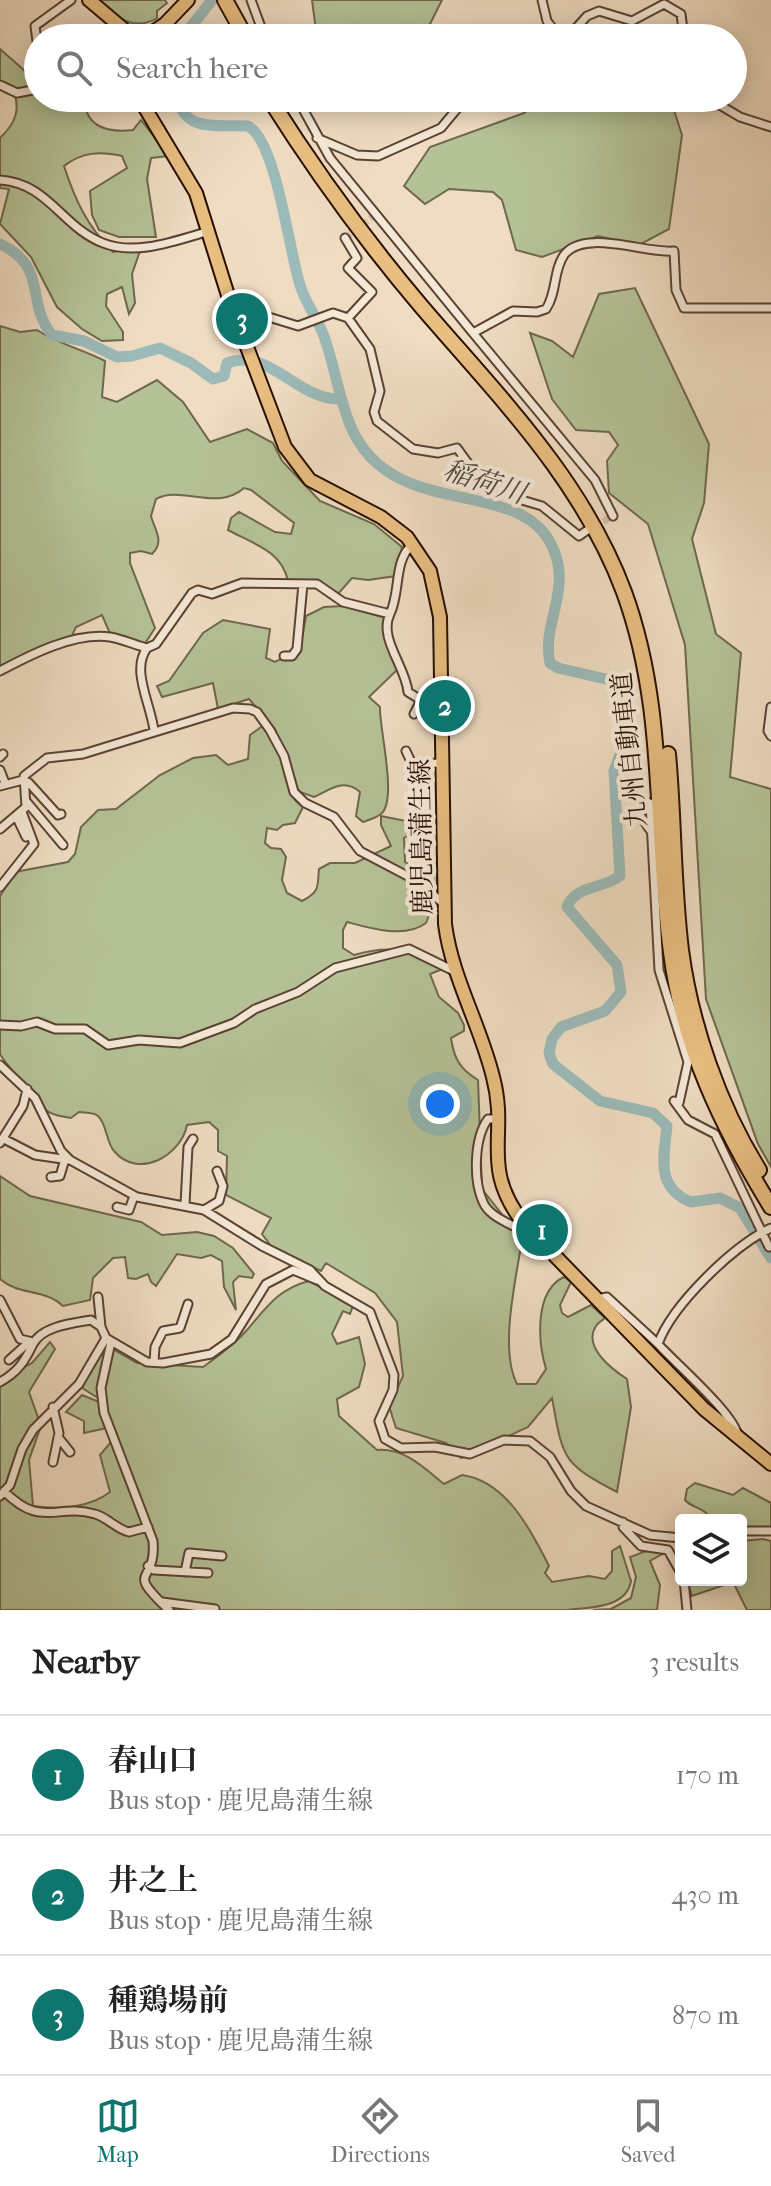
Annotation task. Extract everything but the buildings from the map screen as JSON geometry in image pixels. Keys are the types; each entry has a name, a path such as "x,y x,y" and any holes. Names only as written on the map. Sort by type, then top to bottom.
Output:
{"highway":[{"path":"233,0 245,24"},
{"path":"221,2 230,24"},
{"path":"221,2 236,24"},
{"name":"九州自動車道","path":"279,112 367,240 543,447 571,487 606,549 635,626 652,696 667,916 686,1028 724,1128 771,1207"},
{"name":"九州自動車道","path":"290,112 374,234 550,441 579,482 614,545 644,623 661,694 669,765 677,915 688,989 712,1068 755,1163 771,1190"}],"main road":[{"path":"89,0 117,24"},
{"path":"162,24 188,0"},
{"name":"鹿児島蒲生線","path":"148,112 192,183 253,366 278,433 297,466 329,492 390,523 413,544 430,571 439,600 444,904 454,971 494,1079 497,1169 506,1199 524,1224 597,1299 738,1439 771,1464"}],"street":[{"path":"38,24 71,0"},
{"path":"251,0 260,24"},
{"path":"542,0 549,24"},
{"path":"580,24 587,16 599,11 632,21 664,4 681,14 682,24"},
{"path":"0,85 17,93 24,92"},
{"path":"304,112 317,138 365,204 595,480 613,516"},
{"path":"317,138 357,155 378,156 441,128 454,112"},
{"path":"732,112 771,127"},
{"path":"0,180 23,184 43,194 78,228 106,245 158,246 206,232"},
{"path":"345,238 357,258 348,268 372,292 348,318"},
{"path":"473,333 513,311 537,312 546,309 563,257 581,244 622,243 659,252 674,251 676,290 684,308 771,308"},
{"path":"239,325 263,314 284,324 304,325 333,313 348,318 370,349 380,391 374,412 377,421 413,449 438,453 457,448 470,466 515,498 542,506 579,536 589,529"},
{"path":"413,544 401,558 397,599 386,629 404,671 408,692 421,700 441,701"},
{"path":"154,730 149,700 139,676 141,658 147,648 156,644 189,596 198,590 212,594 242,583 317,584 343,602 390,614"},
{"path":"284,656 292,656 297,649 303,584"},
{"path":"0,671 39,651 89,639 107,637 147,648"},
{"path":"414,714 421,700"},
{"path":"0,829 20,815 26,801 23,780 30,769 47,758 83,754 154,730 192,723 240,707 257,712 284,756 294,792 305,803 342,823 360,851 417,881 444,904"},
{"path":"771,707 768,731 771,736"},
{"path":"406,751 412,764 442,763"},
{"path":"0,770 2,784 23,780"},
{"path":"23,780 58,815 61,814"},
{"path":"26,801 63,845"},
{"path":"20,815 26,837"},
{"path":"0,887 34,844 20,815"},
{"path":"650,830 659,970 688,1062 679,1103 675,1103 688,1120 715,1134 769,1247"},
{"path":"0,1025 21,1026 37,1022 55,1029 85,1029 108,1045 139,1040 173,1045 234,1023 255,1009 298,992 335,968 409,949 454,971"},
{"path":"0,1065 27,1089 68,1159 134,1196 204,1210 262,1246 310,1270 318,1280"},
{"path":"27,1089 23,1106 2,1141 35,1155 68,1159"},
{"path":"497,1119 488,1119 484,1125 476,1157 483,1202 492,1214 513,1226 524,1224"},
{"path":"185,1204 188,1147 193,1139"},
{"path":"51,1177 60,1176 68,1159"},
{"path":"204,1210 219,1201 223,1186 217,1171"},
{"path":"117,1207 129,1210 134,1196"},
{"path":"658,1344 668,1321 714,1268 749,1240 771,1228"},
{"path":"98,1297 101,1327 108,1340 147,1362 154,1362 207,1355 223,1348 266,1284 286,1272 293,1270 318,1280 373,1316 394,1375 393,1390 379,1421 385,1439 401,1448 435,1447 470,1454 504,1440 530,1441 550,1457 579,1499 650,1535 675,1537"},
{"path":"597,1299 607,1297 658,1344 723,1411 738,1429 738,1439"},
{"path":"0,1300 12,1329 20,1339 31,1342"},
{"path":"154,1362 152,1355 163,1331 180,1328 188,1304"},
{"path":"9,1360 31,1342 63,1326 91,1320 101,1327"},
{"path":"108,1340 79,1384 53,1407 28,1440 10,1485 2,1494 37,1513 96,1514 129,1532 148,1527"},
{"path":"108,1340 101,1388 104,1413 148,1527 153,1551 143,1582 145,1590 169,1610"},
{"path":"0,1382 22,1366 31,1342"},
{"path":"53,1407 58,1437 53,1462"},
{"path":"58,1437 70,1452"},
{"path":"623,1522 623,1527 641,1546 668,1550 675,1562"},
{"path":"747,1531 771,1531"},
{"path":"185,1572 189,1553 222,1556"},
{"path":"148,1566 154,1570 208,1573"},
{"path":"685,1586 687,1610"},
{"path":"159,1601 215,1609"}],"green space":[{"path":"96,0 165,0 167,3 157,11 157,18 140,24 124,20"},
{"path":"312,0 442,0 430,24 315,24"},
{"path":"0,49 24,70 24,112 88,112 99,126 115,130 133,130 141,120 169,156 151,158 147,179 156,237 119,237 99,230 92,215 90,191 127,168 122,156 92,154 64,166 83,212 113,252 141,248 132,274 135,303 129,314 122,287 107,294 106,306 123,332 123,340 102,341 82,329 57,307 31,257 0,224 9,189 0,188 0,138 14,120 17,108 12,87 0,81"},
{"path":"675,112 682,135 669,229 639,245 598,236 542,257 516,250 502,200 493,192 449,189 425,204 404,186 430,147 524,113"},
{"path":"635,288 709,444 704,503 692,539 716,634 741,653 730,777 771,789 771,1167 758,1144 706,999 685,645 648,524 609,493 607,461 618,445 609,432 576,430 552,399 530,333 552,341 573,357 599,294"},
{"path":"0,326 20,332 37,330 105,361 102,397 117,402 157,380 183,402 210,442 247,429 273,443 282,461 320,501 374,524 402,547 396,576 368,580 352,578 338,594 320,583 288,581 273,555 228,530 231,518 239,512 275,532 291,534 294,523 251,490 244,488 222,498 166,495 156,499 151,516 158,536 156,549 152,554 141,551 130,553 130,563 155,628 144,645 111,636 102,615 76,627 70,640 0,670"},
{"path":"343,606 386,618 397,670 369,697 380,707 388,794 381,814 363,822 356,816 360,792 354,788 337,786 314,797 300,792 294,785 275,729 249,699 218,709 213,683 162,697 157,686 169,681 203,633 223,620 270,629 266,658 275,662 300,649 306,616 324,607"},
{"path":"264,725 280,751 295,800 303,807 295,823 283,825 277,830 267,828 265,843 271,848 281,849 286,857 282,880 287,893 302,901 315,891 319,869 330,863 355,863 391,846 381,825 381,816 411,822 414,832 404,838 405,862 412,866 437,862 437,894 426,923 398,931 347,922 343,930 343,948 354,955 389,949 412,952 432,962 440,970 430,974 439,997 458,1013 464,1025 464,1031 451,1038 454,1052 462,1067 478,1080 482,1189 522,1240 509,1333 509,1352 517,1384 536,1384 546,1369 540,1332 543,1305 547,1293 564,1277 571,1282 560,1305 562,1313 568,1317 591,1305 605,1318 596,1326 593,1342 601,1357 627,1379 631,1407 617,1492 585,1474 568,1457 559,1434 552,1398 528,1427 461,1458 446,1443 396,1428 389,1406 403,1376 397,1322 375,1293 326,1263 321,1271 271,1246 262,1234 271,1218 226,1195 227,1156 218,1151 218,1130 209,1122 187,1125 183,1136 168,1154 146,1164 135,1164 114,1151 101,1119 96,1115 79,1112 71,1118 46,1110 0,1054 0,896 15,872 68,862 75,854 81,827 98,810 116,809 160,775 193,758 216,755 228,765 248,759 250,735"},
{"path":"0,1176 30,1196 141,1222 162,1235 197,1232 214,1236 233,1248 254,1274 252,1278 239,1276 233,1282 236,1310 224,1287 222,1261 211,1255 201,1258 177,1254 156,1286 148,1274 136,1279 128,1278 125,1257 113,1258 93,1278 90,1300 63,1306 48,1297 15,1288 0,1279"},
{"path":"309,1281 353,1306 350,1314 343,1311 332,1334 337,1344 359,1337 365,1364 359,1387 337,1399 339,1416 377,1450 405,1455 444,1484 462,1475 492,1487 515,1509 534,1537 549,1566 545,1573 552,1582 589,1576 605,1579 612,1571 612,1551 620,1546 631,1581 622,1597 605,1605 567,1610 0,1610 0,1380 32,1363 50,1342 55,1349 29,1392 41,1426 29,1460 33,1506 63,1508 93,1502 110,1492 100,1455 116,1436 98,1398 82,1388 104,1344 137,1363 203,1367 237,1340 281,1294"},
{"path":"82,1395 99,1402 107,1428 84,1433 84,1421 66,1412"},
{"path":"695,1483 733,1495 743,1488 771,1503 771,1527 747,1527 747,1514 707,1514 685,1500 687,1489"},
{"path":"747,1540 771,1541 771,1610 747,1610 735,1586 747,1586"},
{"path":"649,1550 666,1552 650,1561 660,1585 657,1610 593,1610 611,1609 631,1598 636,1577 630,1557"},
{"path":"689,1586 721,1586 692,1596"}],"waterway":[{"name":"稲荷川","path":"193,24 212,0"},
{"name":"稲荷川","path":"184,112 205,125 248,126 258,136 267,153 281,199 300,285 325,339 351,427 370,457 395,476 423,488 511,510 534,523 551,544 559,576 548,648 550,663 558,668 623,683 630,727 614,771 620,876 576,895 567,907 617,965 621,992 605,1011 561,1027 552,1039 549,1053 553,1064 600,1101 653,1113 667,1126 664,1170 672,1188 691,1202 720,1198 740,1208 771,1258"},
{"path":"0,244 25,263 31,274 39,310 52,335 84,341 117,357 160,348 191,363 213,379 224,376 227,363 242,360 257,362 311,392 341,399"}],"tunnel":[{"path":"345,238 375,215"},
{"path":"594,527 613,516"}],"place":[{"name":"種鶏場前","path":"242,319"},
{"name":"井之上","path":"445,706"},
{"name":"春山口","path":"542,1230"}]}
